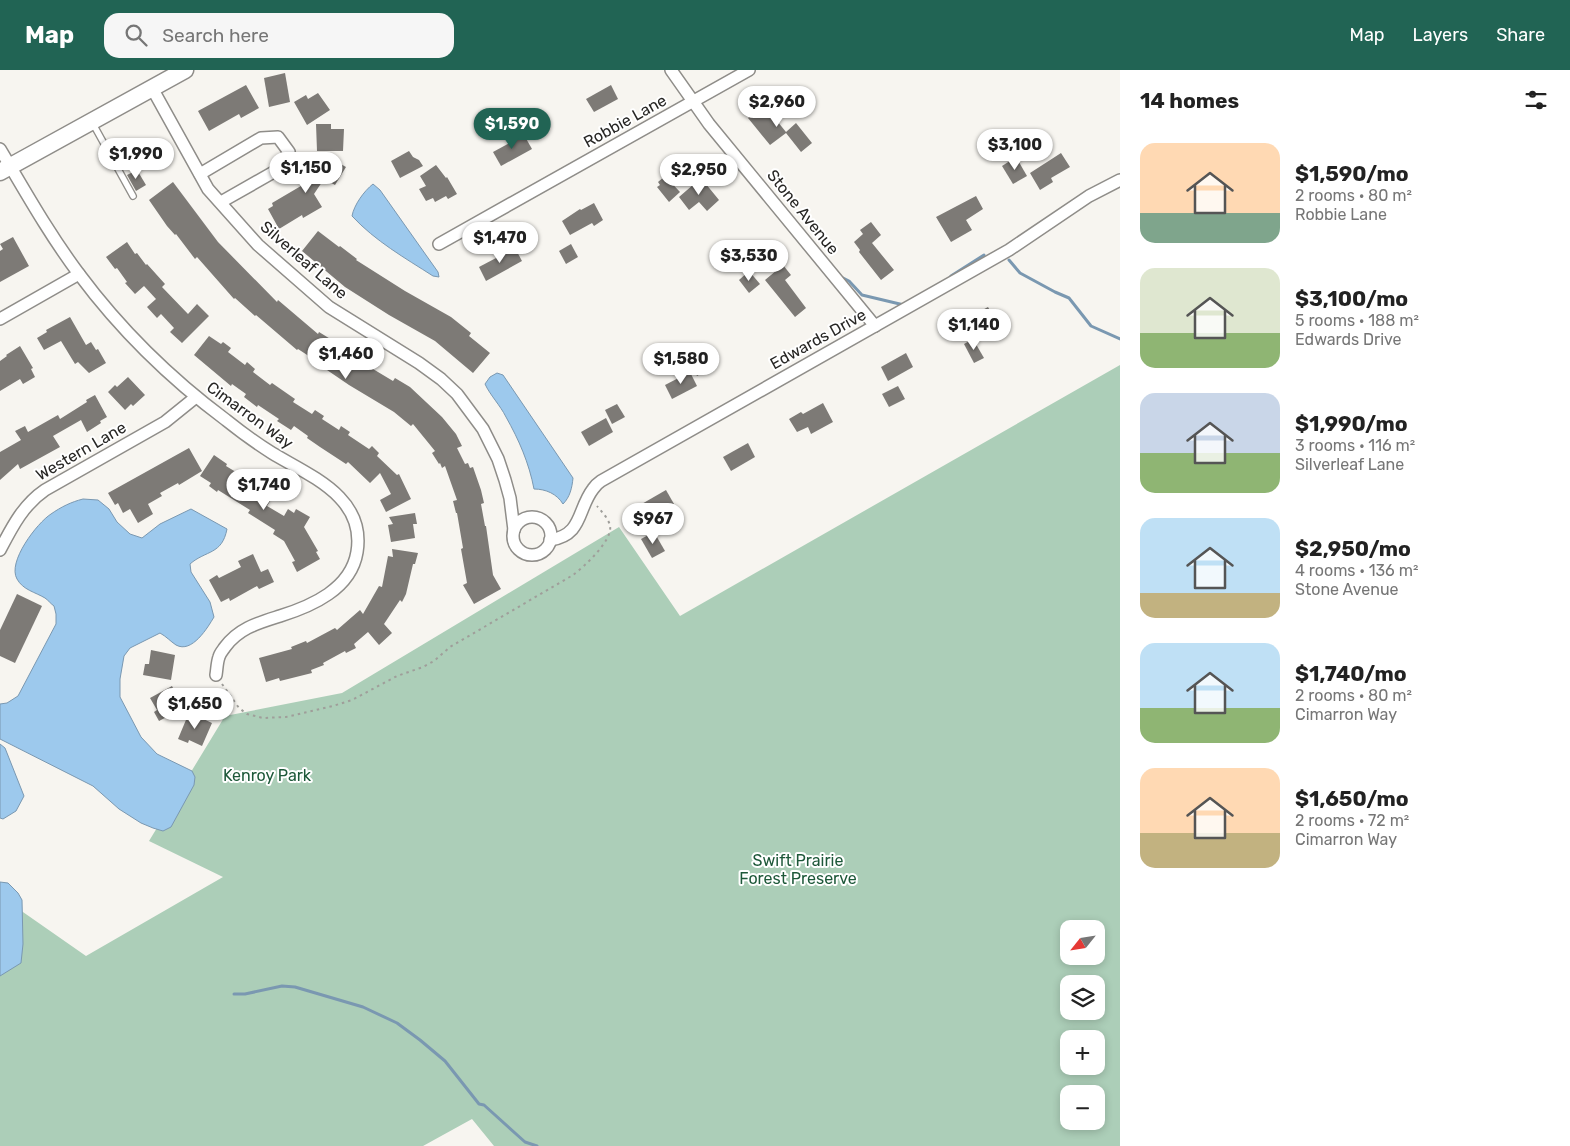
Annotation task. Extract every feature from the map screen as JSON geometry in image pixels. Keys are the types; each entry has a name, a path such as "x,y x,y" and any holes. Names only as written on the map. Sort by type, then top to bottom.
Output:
{"street":[{"path":"5,169 185,70"},
{"name":"Stone Avenue","path":"671,70 709,124 875,326"},
{"name":"Robbie Lane","path":"439,244 749,70"},
{"name":"Silverleaf Lane","path":"152,88 208,189 258,245 329,307 419,362 457,394 483,429 498,459 508,489 514,530 513,538 515,545 520,551 533,556 540,554 546,549 550,540"},
{"path":"200,174 262,138 278,137 289,152 279,169 221,202"},
{"name":"Cimarron Way","path":"0,149 5,169 79,274 140,344 196,397 270,452 328,487 340,496 351,512 358,542 357,552 354,564 342,583 334,591 300,609 257,623 238,633 228,642 219,655 216,675"},
{"name":"Edwards Drive","path":"550,540 559,539 576,526 593,488 601,480 1009,250 1089,196 1120,180"},
{"path":"0,319 79,274"},
{"name":"Western Lane","path":"0,550 21,512 35,496 165,422 196,397"},
{"path":"514,530 523,519 530,517 538,518 549,528 550,540"}],"lane":[{"path":"92,122 133,196"}],"path":[{"path":"216,675 239,708 247,714 262,718 286,717 352,700 396,676 423,667 434,661 450,647 574,575 586,565 610,535 610,525 596,504"}],"green space":[{"name":"Swift Prairie Forest Preserve","path":"1120,365 1120,1146 494,1146 472,1119 423,1146 0,1146 0,896 86,956 223,877 149,841 225,716 342,693 619,527 680,616"}],"water":[{"path":"373,184 380,190 438,272 439,277 433,276 391,249 352,216 360,198"},
{"path":"497,373 503,375 573,478 570,492 563,504 558,497 551,493 534,489 519,443 504,413 485,384 490,377"},
{"path":"83,499 98,500 109,509 117,522 130,534 142,538 160,524 191,509 227,529 225,537 217,548 190,564 191,572 210,602 214,617 204,633 193,643 182,647 176,645 160,633 130,648 124,656 120,679 120,697 141,737 157,754 192,771 195,777 194,785 171,827 163,831 141,823 119,809 93,786 0,739 0,704 7,703 18,696 56,624 54,606 45,598 20,583 15,572 16,563 25,543 45,519 62,507"},
{"path":"0,744 5,748 24,796 16,811 3,819 0,818"},
{"path":"0,882 8,883 22,900 23,944 21,963 0,976"}],"building":[{"path":"285,73 290,102 269,107 264,78"},
{"path":"246,85 259,108 241,118 239,114 209,131 198,111"},
{"path":"611,85 618,99 594,112 586,99"},
{"path":"318,93 330,110 307,125 294,102 306,95 308,99"},
{"path":"768,103 776,113 773,116 786,132 796,123 812,143 801,152 786,133 770,145 748,118"},
{"path":"316,124 331,124 331,129 344,129 343,151 317,151"},
{"path":"524,135 532,149 501,166 493,152"},
{"path":"409,151 423,166 400,178 391,161"},
{"path":"1061,153 1070,167 1051,178 1053,182 1040,190 1030,173"},
{"path":"323,154 346,167 335,185 324,179 314,194 322,207 303,218 302,215 279,229 268,209 273,206 272,203 306,183"},
{"path":"1016,157 1027,176 1013,184 1002,166"},
{"path":"436,165 447,177 457,194 448,199 446,196 435,202 433,198 426,201 419,189 426,186 420,176"},
{"path":"137,170 146,185 136,191 127,175"},
{"path":"665,176 680,192 669,202 657,187 660,185 658,182"},
{"path":"701,178 719,200 707,211 699,202 689,210 679,197"},
{"path":"173,182 218,242 277,302 278,300 318,334 319,332 332,340 331,342 393,381 395,378 410,387 442,417 456,434 462,446 457,448 465,464 468,463 470,468 473,467 481,490 484,503 481,504 493,575 501,589 474,604 463,585 467,583 461,549 463,548 453,501 457,500 445,466 442,468 432,453 435,451 413,424 411,426 394,412 297,350 234,299 197,257 195,259 176,234 167,226 149,200"},
{"path":"976,196 983,209 966,220 972,230 951,242 936,217"},
{"path":"594,203 603,220 594,226 592,223 570,235 562,221 580,209"},
{"path":"871,222 881,235 872,243 894,270 881,280 859,252 860,250 854,242 863,234 860,230"},
{"path":"318,231 356,260 451,317 471,333 469,336 490,353 473,373 435,341 345,287 302,251"},
{"path":"13,237 29,266 0,282 0,251 3,249 0,244"},
{"path":"127,242 135,254 137,253 165,284 162,287 188,314 197,304 209,316 182,343 170,332 174,328 161,314 157,318 147,307 156,299 144,286 135,294 125,283 127,282 117,268 115,269 106,257"},
{"path":"571,244 578,257 566,264 559,251"},
{"path":"515,248 522,261 486,281 479,267"},
{"path":"783,265 791,275 785,280 806,308 795,317 765,280"},
{"path":"749,271 760,284 749,293 739,280"},
{"path":"988,307 996,321 971,334 964,320"},
{"path":"70,317 86,345 91,342 96,350 98,349 106,363 89,373 78,362 75,364 61,341 44,350 37,338 47,332 46,330"},
{"path":"209,336 231,348 228,352 245,365 247,362 255,369 253,372 270,385 272,383 295,399 293,402 312,414 315,410 324,416 322,419 339,430 341,426 350,432 348,435 369,449 372,446 379,453 377,456 397,475 399,474 411,499 386,512 380,500 391,494 380,473 370,483 348,462 346,464 320,447 294,426 291,430 277,421 279,419 258,405 257,407 244,397 246,394 232,384 231,386 194,355"},
{"path":"973,339 984,358 974,363 964,344"},
{"path":"20,346 33,368 31,369 35,377 23,384 20,379 0,391 0,361"},
{"path":"906,353 913,367 888,381 881,367"},
{"path":"702,357 709,369 697,376 691,364"},
{"path":"690,372 697,386 672,399 665,385"},
{"path":"128,377 145,395 133,406 131,404 125,410 108,392"},
{"path":"898,386 905,399 889,407 882,394"},
{"path":"95,395 107,417 100,421 101,423 87,432 81,420 53,436 60,447 20,469 18,464 0,480 0,452 21,440 15,431 25,426 28,432 58,415 60,419"},
{"path":"823,403 833,422 811,434 808,427 797,432 789,419"},
{"path":"617,404 625,417 612,424 605,410"},
{"path":"606,418 613,432 589,446 581,432"},
{"path":"748,443 755,457 731,471 723,457"},
{"path":"189,448 202,471 179,485 178,483 160,493 162,496 148,504 153,514 138,523 130,509 123,513 118,503 115,505 108,493"},
{"path":"214,455 227,464 226,466 274,495 267,506 284,516 288,509 294,513 296,509 310,517 304,527 318,551 316,552 320,559 297,572 292,562 295,561 284,541 273,534 275,530 248,513 250,510 209,486 211,483 200,476"},
{"path":"666,490 674,504 641,522 633,509"},
{"path":"415,513 417,524 413,524 415,538 391,542 388,525 393,524 389,517"},
{"path":"654,532 665,551 652,558 641,539"},
{"path":"392,549 418,553 415,564 413,564 406,594 402,602 400,600 384,624 392,633 379,645 368,632 354,644 356,648 346,653 345,651 323,663 324,665 311,670 312,673 280,681 279,678 266,682 259,658 292,649 291,647 306,641 307,643 335,628 337,630 360,610 363,614 379,586 382,587 388,556 393,557"},
{"path":"253,554 261,572 268,569 274,582 259,589 257,586 230,601 229,598 221,602 209,580 217,575 219,578 241,567 238,561"},
{"path":"17,594 42,606 15,663 0,656 0,630"},
{"path":"151,650 175,655 171,680 143,675 145,664 149,664"},
{"path":"172,686 182,709 159,721 154,712 157,710 150,698"},
{"path":"188,715 196,718 197,716 212,723 202,746 189,740 188,743 178,739"}],"waterway":[{"path":"951,276 984,255"},
{"path":"1009,260 1020,273 1069,298 1091,326 1120,339"},
{"path":"839,276 849,281 862,295 904,305"},
{"path":"234,994 245,994 282,986 295,987 363,1007 397,1023 445,1061 479,1104 484,1105 525,1142 537,1146"}],"park label":[{"name":"Kenroy Park","path":"267,775"}]}
